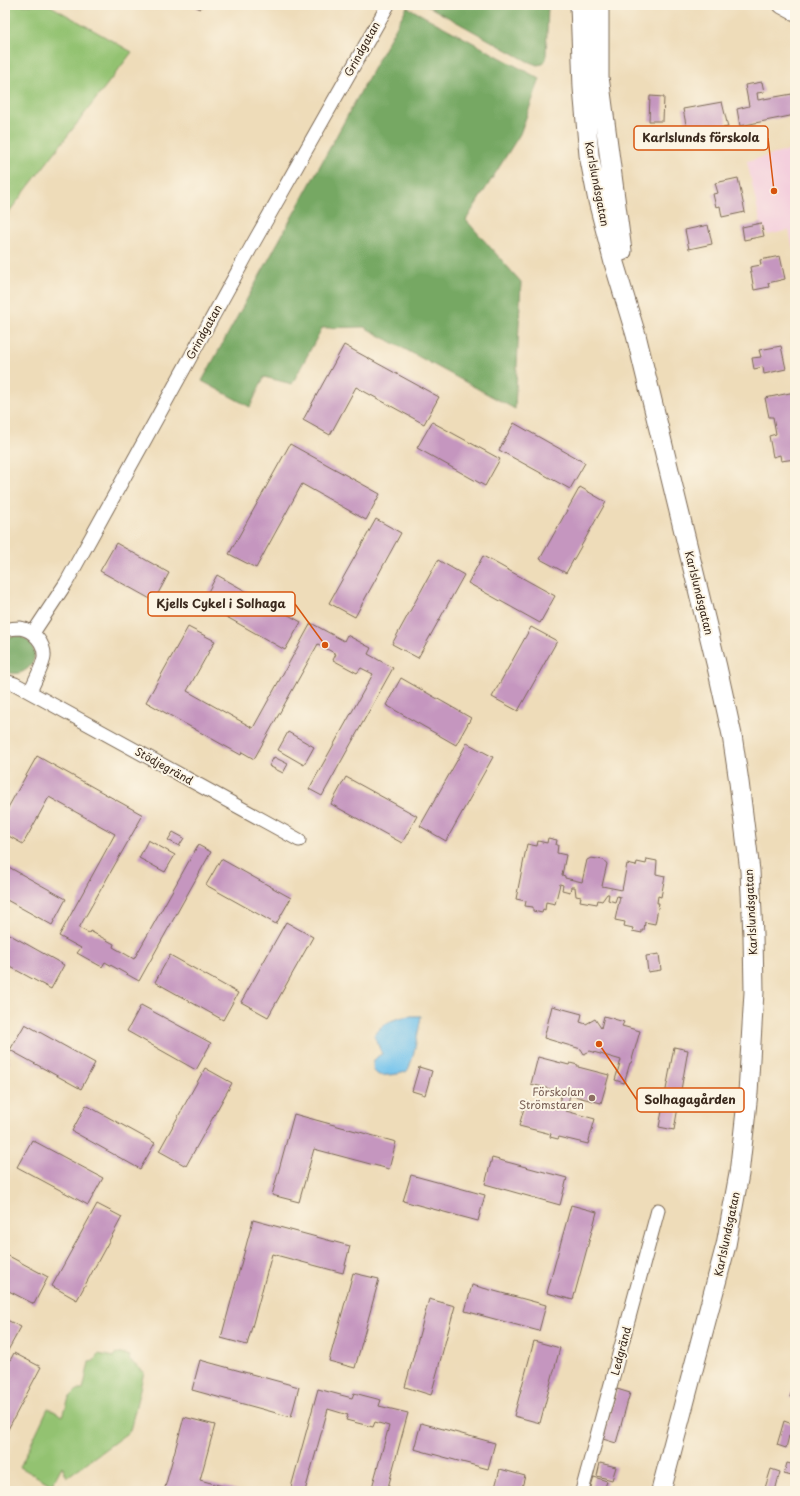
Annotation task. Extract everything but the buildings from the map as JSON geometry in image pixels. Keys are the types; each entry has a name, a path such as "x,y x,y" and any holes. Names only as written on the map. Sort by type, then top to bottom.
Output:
{"main road":[{"name":"Karlslundsgatan","path":"580,5 583,88 590,155 598,201 614,263 636,335 717,667 732,735 750,871 754,992 752,1047 739,1174 726,1246 661,1491"},
{"name":"Karlslundsgatan","path":"599,5 599,77 618,223 636,335"}],"street":[{"name":"Grindgatan","path":"33,633 66,583 250,249 388,5"},
{"path":"782,5 795,12"},
{"path":"5,630 20,628 33,633 39,639 44,649 44,658 30,692"},
{"name":"Stödjegränd","path":"5,681 15,684 30,692 299,840"},
{"name":"Ledgränd","path":"582,1491 658,1210"}],"shaded area":[{"path":"795,149 795,259 789,230 768,235 760,221 747,161"}],"green space":[{"path":"5,5 49,5 132,52 5,217"},
{"path":"426,5 548,5 546,58 543,64 537,65 527,61"},
{"path":"407,7 540,79 520,134 466,220 521,282 515,409 364,327 322,328 292,384 264,377 250,407 202,381"},
{"path":"17,636 28,641 32,646 34,651 33,662 22,672 5,672 5,641 10,637"},
{"path":"116,1353 130,1356 129,1360 144,1372 130,1431 67,1477 62,1466 52,1485 20,1467 48,1408 63,1416 69,1398 77,1390 83,1390 89,1362 94,1361 98,1354 114,1357"}],"water":[{"path":"421,1016 416,1045 407,1071 389,1075 377,1074 373,1064 375,1059 382,1054 374,1035 385,1024 399,1018"}],"place":[{"name":"Karlslunds förskola","path":"774,191"},
{"name":"Kjells Cykel i Solhaga","path":"325,645"},
{"name":"Solhagagården","path":"599,1044"},
{"name":"Förskolan Strömstaren","path":"592,1098"}]}
